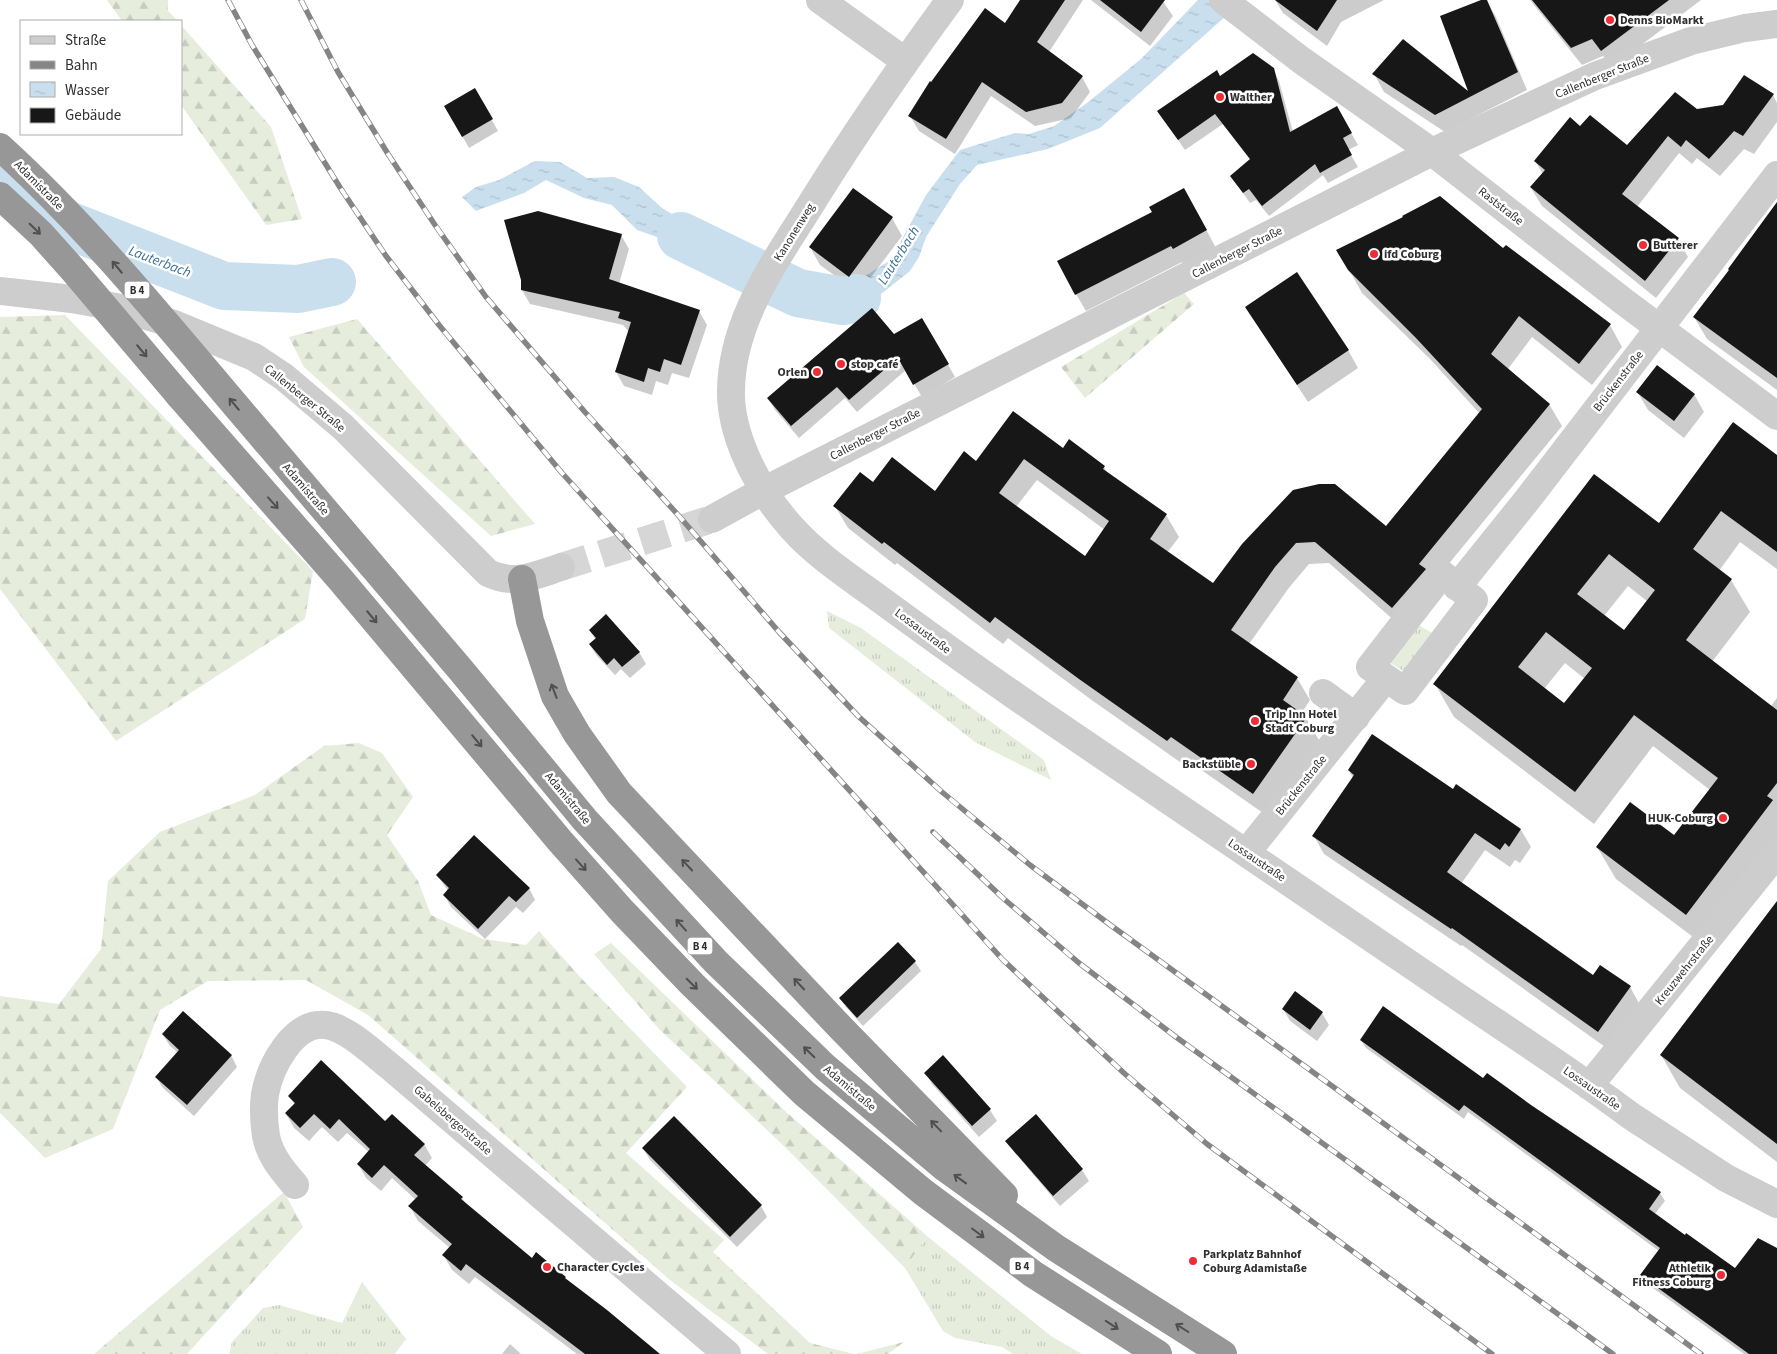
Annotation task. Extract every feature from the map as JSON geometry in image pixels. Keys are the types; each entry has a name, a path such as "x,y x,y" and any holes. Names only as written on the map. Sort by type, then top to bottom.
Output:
{"highway":[{"name":"Adamistraße","path":"0,147 96,242 460,669 585,820 716,962 825,1067 938,1162 1056,1248 1223,1354"},
{"name":"B 4","path":"0,196 41,234 74,271 240,467 340,579 560,841 616,904 692,984 797,1086 931,1198 1033,1274 1156,1353"},
{"path":"522,579 530,621 556,696 577,734 619,793 839,1026 1056,1248"}],"street":[{"path":"820,0 906,61"},
{"name":"Kanonenweg","path":"763,491 752,470 733,415 731,396 734,359 740,334 759,289 852,139 950,0"},
{"name":"Raststraße","path":"1230,6 1300,60 1432,152 1623,301 1777,416"},
{"name":"Callenberger Straße","path":"712,519 763,491 1432,152 1595,76 1691,41 1745,28 1777,24"},
{"name":"Brückenstraße","path":"1458,587 1777,175"},
{"name":"Callenberger Straße","path":"0,291 72,299 116,307 174,324 254,357 284,377 343,427 488,573 499,578 522,579 562,567"},
{"name":"Lossaustraße","path":"763,491 794,531 833,564 990,680 1631,1116 1726,1178 1776,1203"},
{"path":"1442,574 1458,587 1474,600 1405,691 1370,667 1442,574"},
{"path":"1415,609 1448,635"},
{"name":"Brückenstraße","path":"1246,853 1386,678"},
{"path":"1323,693 1356,717"},
{"name":"Kreuzwehrstraße","path":"1589,1086 1777,853"},
{"name":"Gabelsbergerstraße","path":"295,1185 280,1168 271,1153 266,1137 264,1116 266,1094 276,1063 291,1041 299,1033 311,1027 327,1025 338,1028 393,1069 726,1354"}],"green space":[{"path":"107,0 168,0 168,11 177,20 121,20"},
{"path":"182,26 271,127 302,219 266,225 182,106"},
{"path":"1184,293 1194,304 1085,398 1061,367"},
{"path":"65,315 313,571 305,619 116,741 0,589 0,317"},
{"path":"357,319 535,524 491,536 304,367 289,337"},
{"path":"827,611 861,628 1044,760 1051,780 975,742 829,628"},
{"path":"1414,619 1420,626 1434,634 1403,671 1386,660"},
{"path":"359,743 382,753 413,797 387,835 418,881 431,915 483,939 526,945 539,931 581,978 687,1087 626,1153 724,1240 713,1252 810,1343 854,1354 768,1354 670,1280 368,1015 306,980 208,981 160,1010 113,1129 45,1158 0,1113 0,996 59,1004 101,949 108,881 160,832 255,795 324,746"},
{"path":"611,943 784,1110 927,1236 905,1268 785,1147 659,1029 594,954"},
{"path":"284,1192 303,1227 187,1354 94,1354"},
{"path":"927,1236 1051,1336 1082,1354 1013,1354 1002,1347 955,1338 943,1331 905,1268"},
{"path":"362,1282 406,1339 395,1354 229,1354 232,1342 263,1308 279,1305 342,1323"},
{"path":"904,1342 888,1354 857,1354"}],"water":[{"path":"1198,0 1244,0 1100,128 1048,149 977,165 960,184 926,237 919,257 910,271 866,306 839,310 792,293 802,272 840,284 859,280 897,256 901,241 926,195 960,150 1015,133 1029,134 1054,126 1087,103 1141,59"},
{"path":"535,161 560,162 587,178 614,177 639,187 662,208 747,252 733,275 694,250 637,230 612,205 584,198 546,180 524,193 476,211 462,197 476,187 499,180"},
{"path":"131,240 193,261 204,268 227,270 226,274 243,279 261,273 285,277 281,296 223,291 221,296 171,283"}],"building":[{"path":"1020,0 1065,0 1037,42 1083,76 1062,103 1026,112 982,82 946,139 908,116 930,81 985,8 1005,23"},
{"path":"1100,0 1165,0 1141,32"},
{"path":"1275,0 1337,0 1317,31"},
{"path":"1481,0 1487,0 1518,72 1435,115 1372,74 1403,39 1468,91 1440,16"},
{"name":"Denns BioMarkt","path":"1532,0 1669,0 1601,51 1592,39 1571,48"},
{"path":"1253,53 1274,68 1290,132 1337,106 1352,133 1343,138 1352,155 1320,173 1315,164 1262,206 1249,189 1243,193 1230,176 1250,159 1215,114 1178,140 1157,111 1217,70 1220,76"},
{"path":"1744,75 1774,94 1743,136 1734,131 1709,159 1686,140 1681,147 1668,136 1622,194 1679,238 1645,281 1530,187 1545,170 1534,161 1570,117 1580,126 1590,115 1627,145 1675,92 1697,109 1723,105"},
{"path":"475,88 493,119 462,137 444,106"},
{"path":"853,188 893,217 849,277 809,247"},
{"path":"1184,188 1207,230 1173,249 1171,246 1075,295 1057,261 1152,212 1149,207"},
{"path":"1440,196 1503,248 1506,245 1611,324 1579,364 1519,316 1491,354 1550,404 1419,564 1426,569 1392,608 1315,542 1296,543 1275,567 1231,630 1298,677 1283,700 1307,717 1253,794 1171,737 1167,741 995,617 990,623 884,542 882,544 833,506 860,472 873,482 892,457 935,491 964,451 976,461 1013,411 1063,448 1069,439 1105,466 1103,469 1167,514 1150,539 1213,583 1242,544 1293,490 1319,484 1335,484 1386,526 1482,409 1416,338 1348,270 1336,250","holes":["1024,459 1109,521 1085,556 999,493"]},
{"path":"1777,202 1777,378 1693,317"},
{"path":"538,211 622,234 609,279 700,310 681,365 664,359 660,372 648,368 644,382 615,372 631,322 618,318 620,312 521,290 521,280 504,220"},
{"path":"1297,272 1349,350 1297,385 1245,307"},
{"path":"872,308 894,334 922,318 949,364 913,385 898,358 849,400 837,387 791,426 767,398"},
{"path":"1657,365 1695,394 1674,421 1636,392"},
{"name":"HUK-Coburg","path":"1733,422 1777,455 1777,552 1721,511 1693,549 1732,579 1686,640 1777,710 1777,783 1767,796 1773,800 1686,915 1596,847 1630,802 1674,835 1718,778 1634,715 1575,792 1433,684 1594,474 1659,523","holes":["1609,554 1655,590 1624,630 1577,594","1546,632 1592,668 1564,703 1518,667"]},
{"path":"606,614 640,652 622,667 614,658 607,665 589,644 596,638 589,630"},
{"path":"1372,734 1453,789 1456,784 1521,829 1509,847 1505,843 1500,850 1475,833 1447,872 1593,975 1600,965 1631,986 1598,1032 1452,928 1312,836 1354,775 1348,770"},
{"path":"474,835 530,888 516,902 509,896 478,929 443,895 449,888 436,875"},
{"path":"1777,901 1777,1144 1660,1055"},
{"path":"898,942 916,961 857,1018 839,998"},
{"path":"1295,991 1323,1012 1310,1030 1282,1009"},
{"path":"1383,1006 1483,1078 1487,1073 1531,1105 1661,1192 1649,1209 1735,1268 1758,1238 1777,1248 1777,1354 1749,1354 1640,1275 1660,1248 1464,1105 1459,1111 1360,1040"},
{"path":"183,1011 232,1055 187,1105 155,1077 179,1050 162,1034"},
{"path":"943,1055 991,1109 972,1126 924,1073"},
{"path":"321,1060 385,1121 392,1114 425,1144 414,1155 463,1197 461,1199 532,1258 536,1252 565,1278 660,1354 585,1354 466,1264 461,1271 442,1255 452,1244 408,1206 418,1196 384,1165 372,1178 357,1164 370,1149 339,1119 330,1129 314,1114 300,1128 285,1113 295,1103 288,1096"},
{"path":"1036,1114 1083,1169 1053,1196 1005,1141"},
{"path":"674,1116 762,1205 730,1237 642,1148"}],"waterway":[{"name":"Lauterbach","path":"0,183 68,225 224,286 298,289 332,282"},
{"name":"Lauterbach","path":"681,236 798,293 843,301 857,298"}],"tunnel":[{"path":"561,567 712,519"}],"railway":[{"path":"228,0 252,45 341,189 386,256 439,325 562,473 1003,960 1125,1074 1207,1144 1492,1354"},
{"path":"301,0 338,72 388,154 486,297 779,632 858,716 942,792 1030,865 1701,1354"},
{"path":"933,832 1004,899 1079,963 1176,1037 1613,1354"}],"place":[{"name":"Denns BioMarkt","path":"1610,20"},
{"name":"Walther","path":"1220,97"},
{"name":"Butterer","path":"1643,245"},
{"name":"ifd Coburg","path":"1374,254"},
{"name":"stop café","path":"841,364"},
{"name":"Orlen","path":"817,372"},
{"name":"Trip Inn Hotel Stadt Coburg","path":"1255,721"},
{"name":"Backstüble","path":"1251,764"},
{"name":"HUK-Coburg","path":"1723,818"},
{"name":"Parkplatz Bahnhof Coburg Adamistaße","path":"1193,1261"},
{"name":"Character Cycles","path":"547,1267"},
{"name":"Athletik Fitness Coburg","path":"1721,1275"}]}
